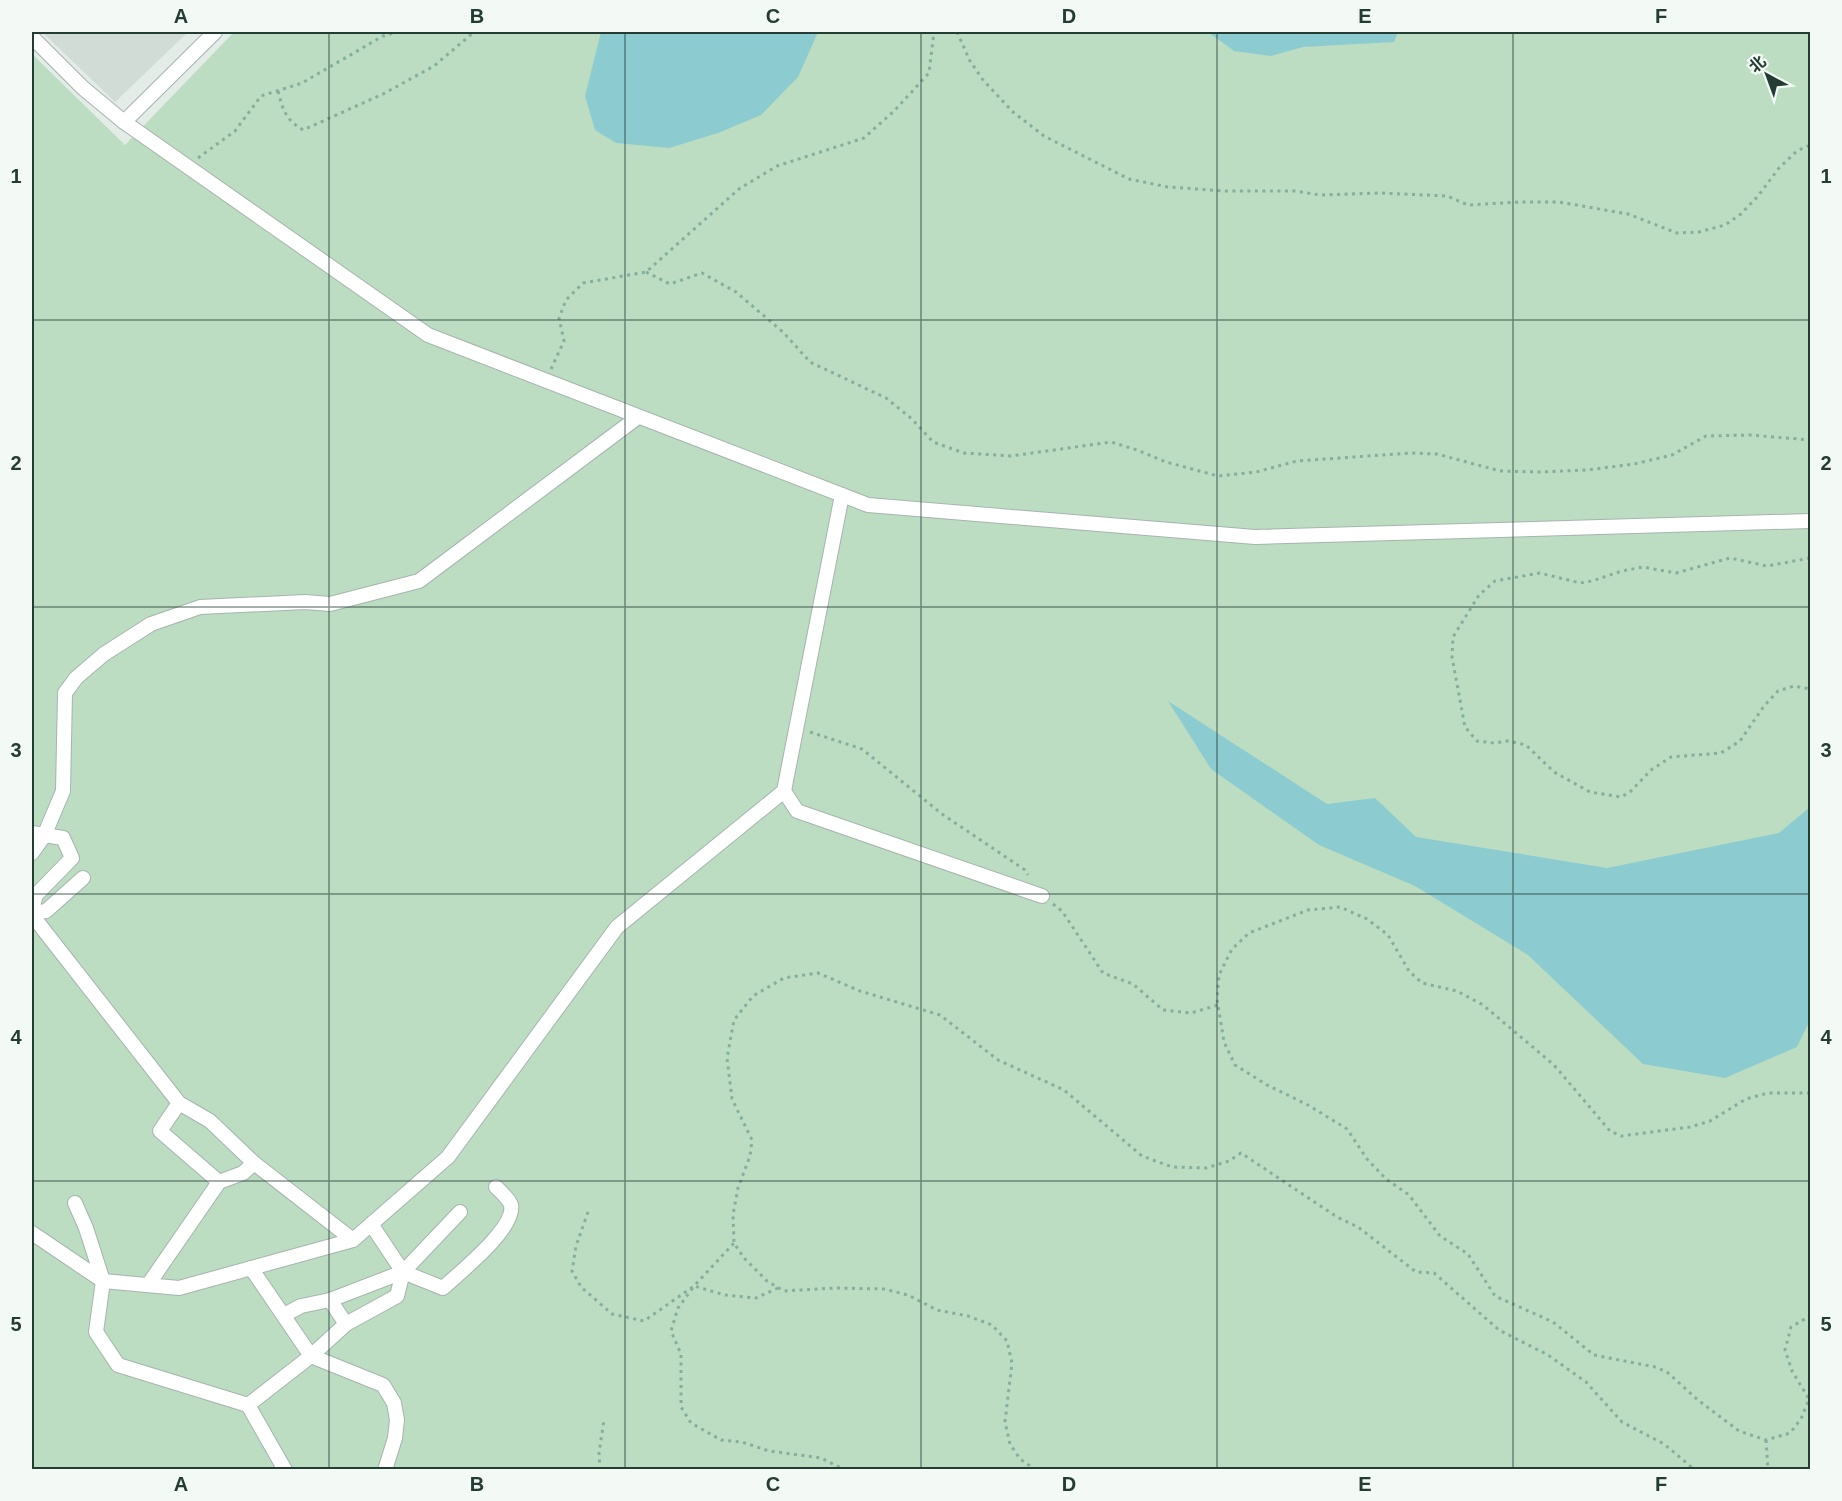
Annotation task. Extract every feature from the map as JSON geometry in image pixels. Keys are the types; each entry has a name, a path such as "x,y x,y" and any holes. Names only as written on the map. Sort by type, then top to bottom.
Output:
{"street":[{"path":"124,122 214,32"},
{"path":"32,37 83,88 124,122 428,335 868,505 1255,537 1810,521"},
{"path":"32,853 38,835 63,791 65,693 76,678 104,654 151,624 200,607 305,602 330,604 419,581 638,417"},
{"path":"32,1233 104,1281 179,1288 353,1240 448,1157 616,927 784,791 842,495"},
{"path":"784,791 797,811 1042,896"},
{"path":"32,913 36,895 72,858 63,838 38,835"},
{"path":"32,913 46,911 83,878"},
{"path":"32,913 179,1103 210,1122 254,1163 353,1240"},
{"path":"179,1103 160,1131 219,1182"},
{"path":"148,1285 219,1182 243,1173 254,1163"},
{"path":"371,1224 403,1272 443,1288 503,1230 511,1216 510,1203 496,1187"},
{"path":"75,1203 104,1281 96,1332 118,1365 248,1405 285,1470"},
{"path":"284,1315 301,1306 330,1300 403,1272 460,1212"},
{"path":"251,1268 311,1356 383,1385 394,1403 398,1420 385,1470"},
{"path":"248,1405 311,1356 346,1324 397,1296 403,1272"},
{"path":"330,1300 346,1324"}],"path":[{"path":"187,166 235,131 261,96 302,83 383,36 397,32"},
{"path":"278,91 282,108 290,123 303,130 383,94 434,66 474,32"},
{"path":"545,381 564,341 559,318 566,300 583,283 646,272 739,189 777,166 864,138 894,111 929,73 934,32"},
{"path":"957,32 970,61 983,80 1013,112 1044,136 1129,178 1168,187 1225,192 1295,191 1320,195 1380,193 1447,196 1468,205 1559,202 1628,214 1677,233 1688,233 1725,225 1741,214 1779,168 1797,151 1810,145"},
{"path":"646,272 670,284 702,273 736,292 784,333 810,362 886,398 912,419 933,442 964,453 1011,456 1112,442 1166,462 1218,476 1256,472 1297,461 1411,453 1437,454 1500,471 1539,472 1587,470 1634,464 1672,455 1706,436 1750,435 1810,440"},
{"path":"1810,558 1767,566 1730,558 1676,573 1642,567 1622,570 1580,583 1540,573 1495,581 1479,595 1453,637 1452,657 1465,727 1477,741 1494,743 1508,741 1526,745 1554,772 1590,792 1621,797 1630,792 1651,770 1671,757 1721,753 1740,741 1764,706 1779,691 1794,686 1810,689"},
{"path":"797,728 862,749 942,814 1025,870 1042,896 1062,911 1103,973 1133,984 1163,1010 1191,1013 1218,1005"},
{"path":"1810,1093 1768,1093 1746,1099 1710,1121 1700,1124 1621,1136 1610,1131 1554,1065 1483,1005 1457,991 1422,983 1409,971 1388,935 1367,919 1340,907 1308,910 1250,933 1232,949 1219,975 1218,1005 1224,1042 1235,1065 1347,1129 1367,1159 1386,1179 1409,1196 1440,1236 1468,1254 1495,1296 1553,1322 1593,1355 1656,1367 1667,1372 1698,1400 1739,1431 1766,1440 1790,1433 1802,1419 1809,1399 1792,1371 1785,1350 1791,1326 1810,1316"},
{"path":"1036,1470 1020,1459 1010,1444 1005,1422 1011,1363 1006,1341 992,1326 968,1316 937,1310 908,1295 884,1289 835,1288 784,1291 767,1281 744,1258 734,1243 733,1215 738,1188 750,1156 752,1140 732,1098 727,1058 734,1020 753,996 784,978 818,973 860,991 940,1015 998,1060 1064,1090 1142,1156 1172,1167 1206,1168 1229,1161 1241,1153 1336,1217 1358,1227 1416,1272 1434,1273 1499,1330 1548,1355 1586,1382 1622,1422 1664,1444 1695,1470"},
{"path":"588,1212 576,1246 572,1271 581,1287 612,1314 644,1321 694,1286"},
{"path":"734,1243 694,1286 678,1308 671,1331 681,1354 681,1407 691,1423 721,1440 742,1442 769,1451 820,1458 845,1470"},
{"path":"694,1286 725,1295 756,1298 778,1288"},
{"path":"600,1470 599,1453 604,1419"},
{"path":"1766,1440 1768,1470"}],"shaded area":[{"path":"42,32 188,32 115,102"}],"green space":[{"path":"234,32 1810,32 1810,1469 32,1469 32,54 125,145"}],"water":[{"path":"601,32 818,32 798,77 761,115 718,133 669,148 616,143 595,130 585,96"},
{"path":"1208,32 1398,32 1394,42 1303,47 1271,56 1234,51"},
{"path":"1168,701 1327,804 1375,798 1416,837 1607,868 1779,833 1810,807 1810,1020 1797,1047 1725,1078 1643,1064 1528,955 1415,886 1319,845 1211,769"}]}
